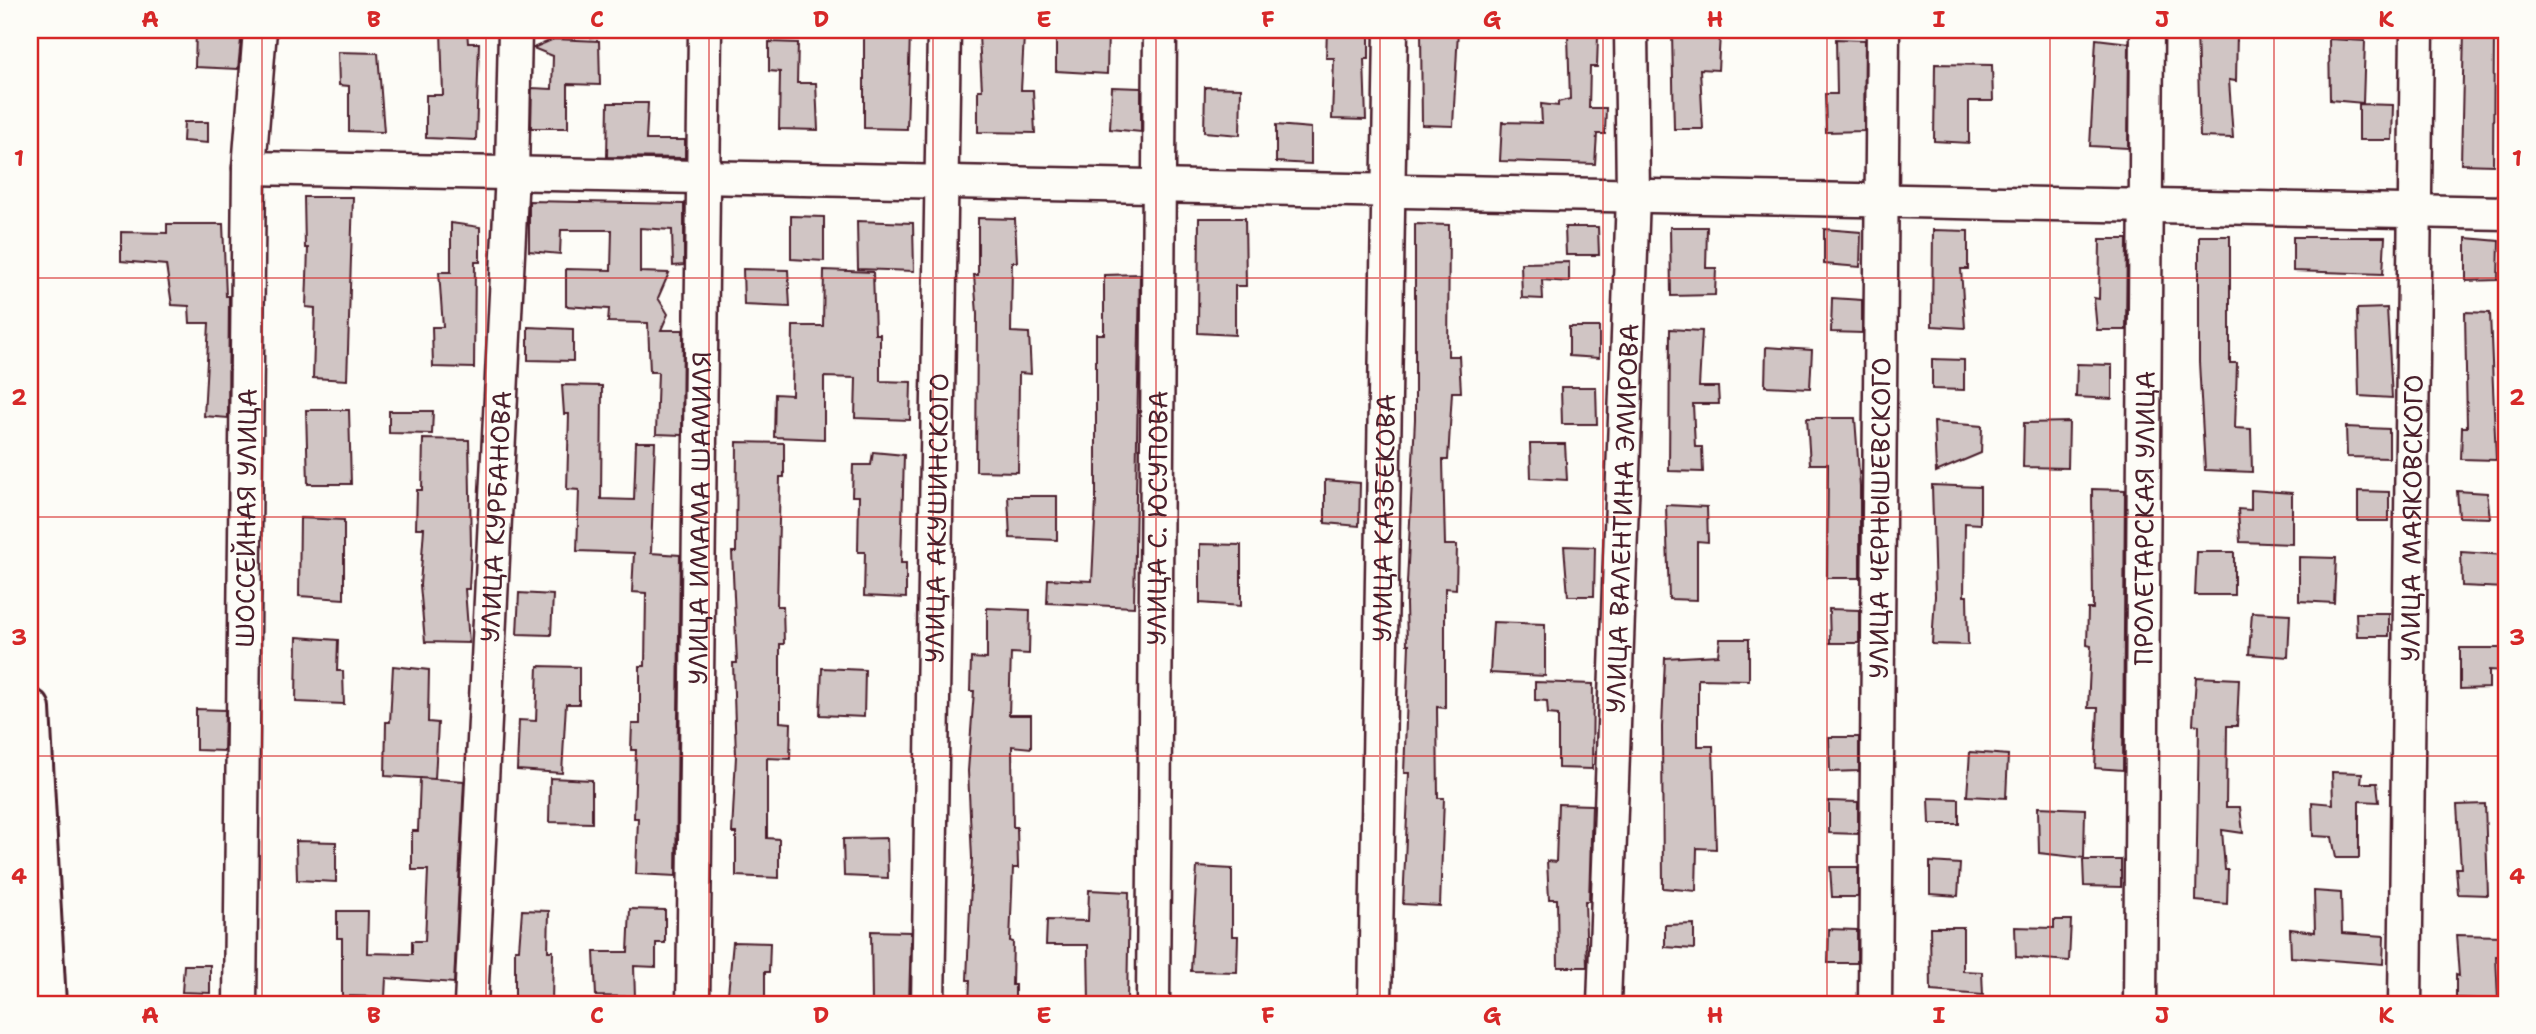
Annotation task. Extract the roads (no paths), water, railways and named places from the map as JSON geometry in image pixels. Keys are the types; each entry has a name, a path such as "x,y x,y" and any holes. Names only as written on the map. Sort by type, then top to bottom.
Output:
{"highway":[{"path":"30,709 46,1004"}],"street":[{"name":"ШОССЕЙНАЯ УЛИЦА","path":"240,1004 249,168 260,30"},
{"name":"УЛИЦА КУРБАНОВА","path":"471,1004 512,173 515,30"},
{"name":"УЛИЦА ИМАМА ШАМИЛЯ","path":"693,1004 705,30"},
{"name":"УЛИЦА АКУШИНСКОГО","path":"928,1004 944,30"},
{"name":"УЛИЦА С. ЮСУПОВА","path":"1153,1004 1160,30"},
{"name":"УЛИЦА КАЗБЕКОВА","path":"1375,1004 1391,30"},
{"name":"УЛИЦА ВАЛЕНТИНА ЭМИРОВА","path":"1604,1004 1633,196 1631,30"},
{"name":"УЛИЦА ЧЕРНЫШЕВСКОГО","path":"1875,1004 1884,30"},
{"name":"ПРОЛЕТАРСКАЯ УЛИЦА","path":"2140,1004 2147,30"},
{"name":"УЛИЦА МАЯКОВСКОГО","path":"2405,1004 2417,30"},
{"path":"249,168 2506,213"}]}
